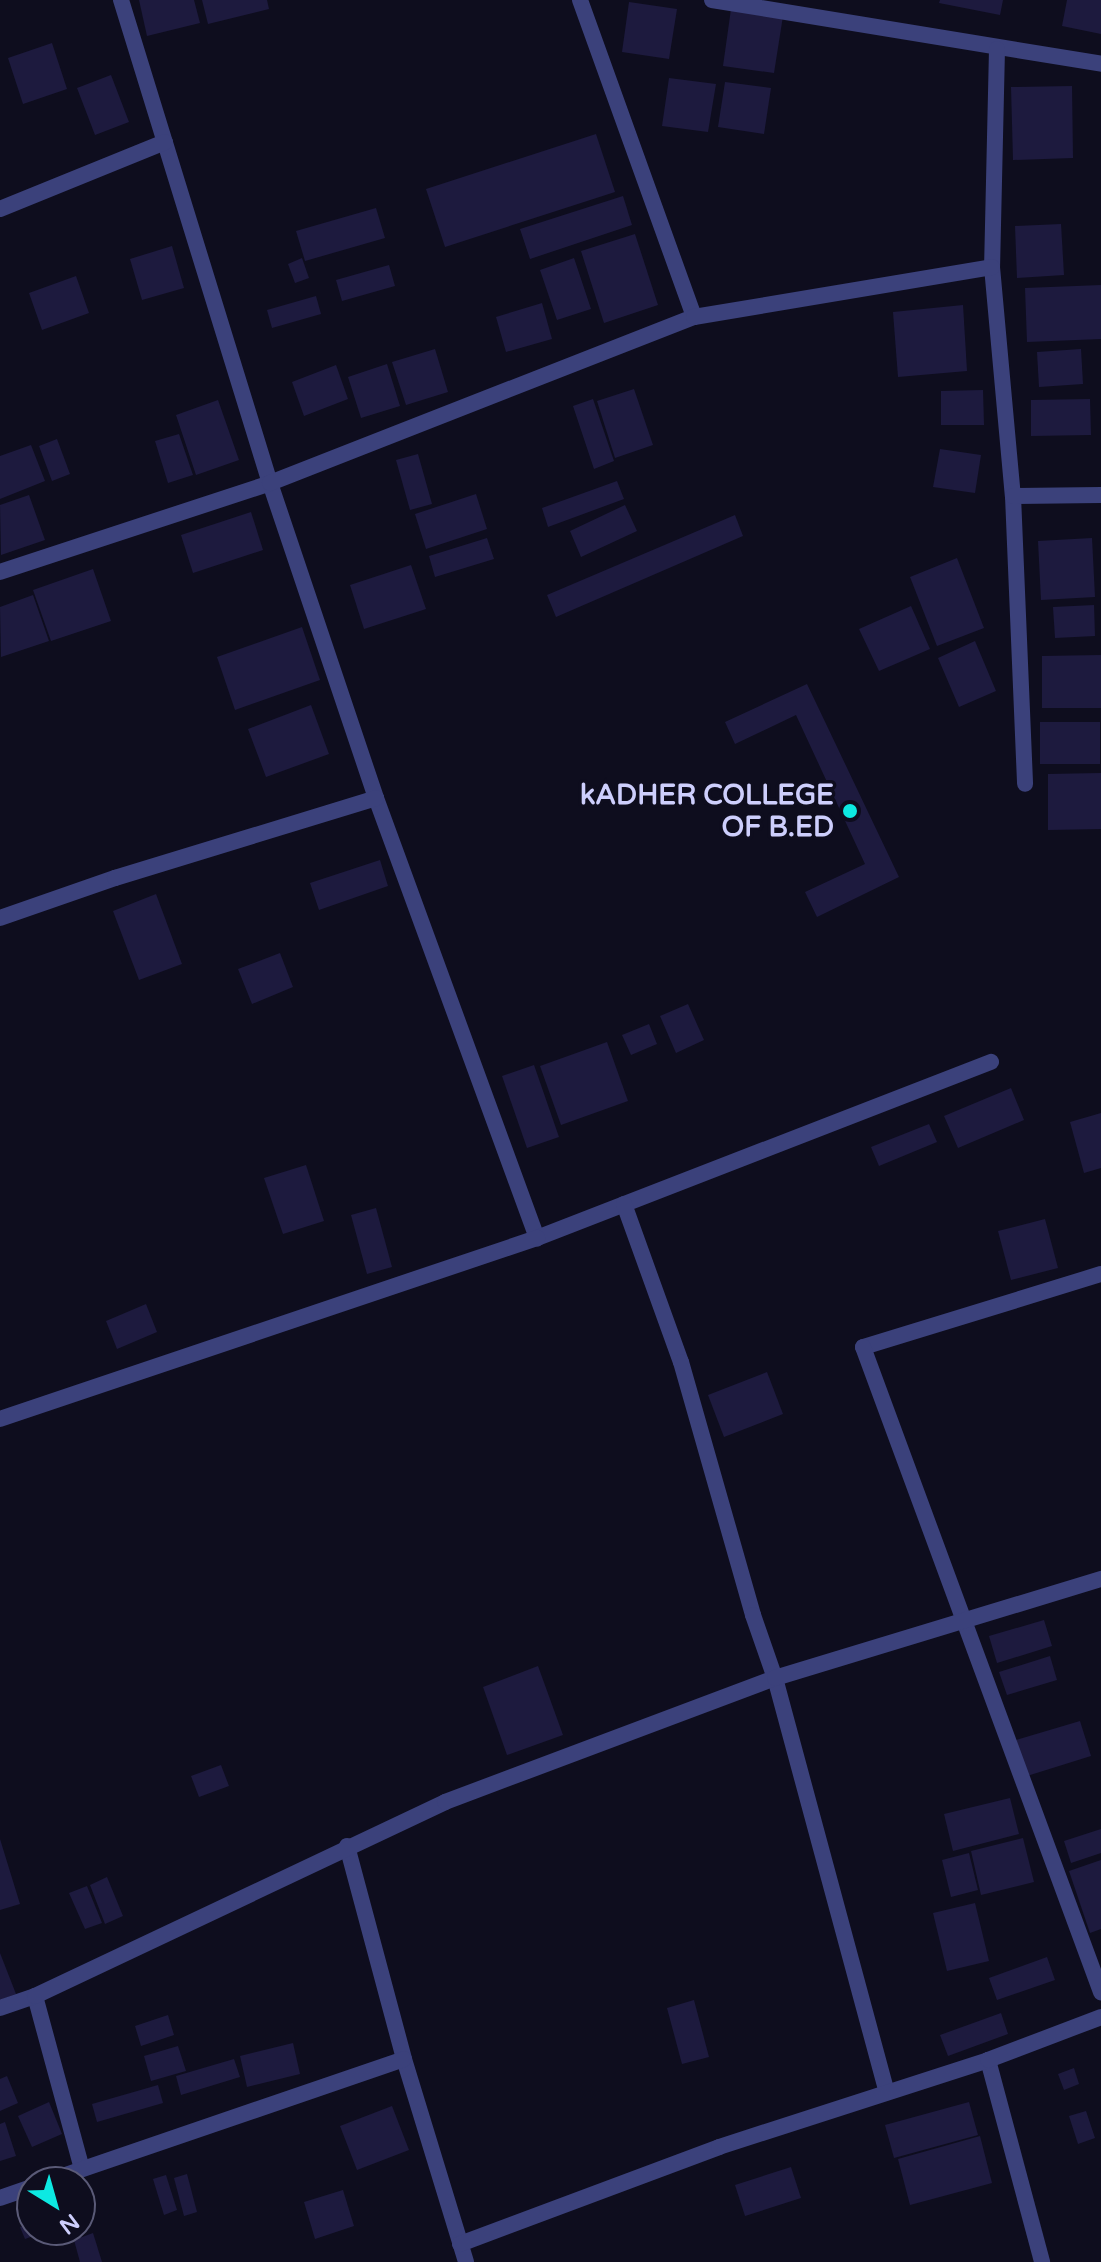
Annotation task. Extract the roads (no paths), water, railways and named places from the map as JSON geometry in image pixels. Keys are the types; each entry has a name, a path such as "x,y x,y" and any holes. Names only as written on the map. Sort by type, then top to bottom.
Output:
{"street":[{"path":"121,0 270,483 376,798 537,1238"},
{"path":"580,0 694,317"},
{"path":"712,0 1101,64"},
{"path":"997,49 992,267 1013,496 1025,784"},
{"path":"0,209 165,142"},
{"path":"0,572 270,483 694,317 992,267"},
{"path":"1013,496 1101,495"},
{"path":"0,918 115,878 376,798"},
{"path":"0,1419 537,1238 991,1062"},
{"path":"624,1204 681,1362 775,1678 887,2092"},
{"path":"1101,1274 863,1347 1101,1992"},
{"path":"0,2008 35,1996 445,1802 775,1678 1101,1579"},
{"path":"347,1846 404,2059 466,2262"},
{"path":"35,1996 81,2166"},
{"path":"460,2244 719,2147 988,2060 1101,2017"},
{"path":"91,2166 404,2059"},
{"path":"988,2060 1042,2262"}],"place":[{"name":"kADHER COLLEGE OF B.ED","path":"850,811"}]}
